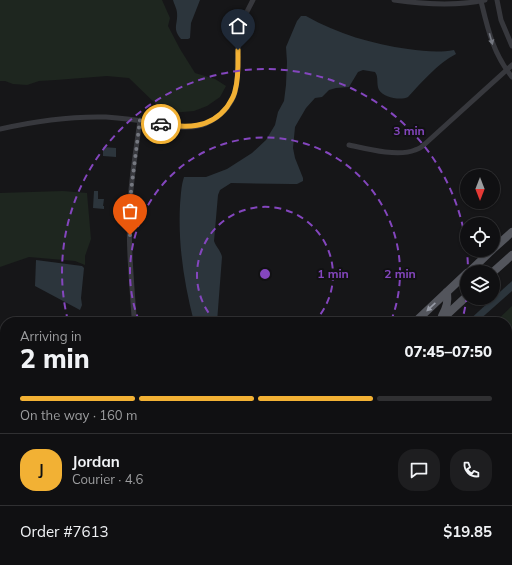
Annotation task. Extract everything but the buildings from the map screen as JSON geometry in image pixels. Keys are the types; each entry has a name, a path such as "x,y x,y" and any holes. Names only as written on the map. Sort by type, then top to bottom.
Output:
{"main road":[{"path":"500,243 512,232"},
{"path":"500,265 512,254"},
{"path":"477,265 485,257"},
{"path":"420,317 460,280"},
{"path":"442,317 447,307 447,292"},
{"path":"444,317 460,302"}],"street":[{"path":"0,129 26,123 68,118 106,117 140,120 177,127 191,127 202,125 218,117 232,100 235,91 238,76 239,37 242,25 253,0"},
{"path":"394,0 409,2 452,3 483,0 494,48 512,77"},
{"path":"497,0 501,20 512,46"},
{"path":"349,145 373,151 406,152 416,150 426,143 512,65"},
{"path":"134,316 131,279 131,191 140,120"}],"shaded area":[{"path":"0,0 162,0 170,18 168,26 195,73 215,79 226,86 220,97 207,106 194,111 171,113 158,106 129,78 107,76 39,81 27,85 0,81"},
{"path":"173,0 200,0 191,23 190,38 188,39 181,39 178,35 176,29 177,11"},
{"path":"301,16 306,16 330,28 368,41 395,47 437,52 454,50 456,54 436,68 408,97 405,98 401,99 384,95 379,90 375,72 363,70 358,72 349,87 329,90 322,97 315,98 306,108 295,127 293,148 303,181 297,184 231,183 220,190 218,195 214,241 222,257 217,317 193,317 187,293 180,235 180,205 184,177 206,177 227,169 252,153 266,140 275,125 278,112 284,101 287,62 286,47 297,21"},
{"path":"103,147 116,148 116,157 103,156"},
{"path":"63,191 87,193 91,239 85,256 85,265 75,261 29,257 0,267 0,193"},
{"path":"94,191 98,191 98,199 104,199 104,209 93,208"},
{"path":"36,260 82,266 84,268 81,298 82,305 80,310 35,286"},
{"path":"512,281 512,291 500,302 500,292"},
{"path":"486,305 496,305 483,317 472,317"},
{"path":"512,306 512,317 500,317"}],"way so far":[{"path":"130,235 131,191 140,120 161,124"}],"route":[{"path":"161,124 177,127 191,127 202,125 218,117 232,100 235,91 238,76 238,50"}]}
